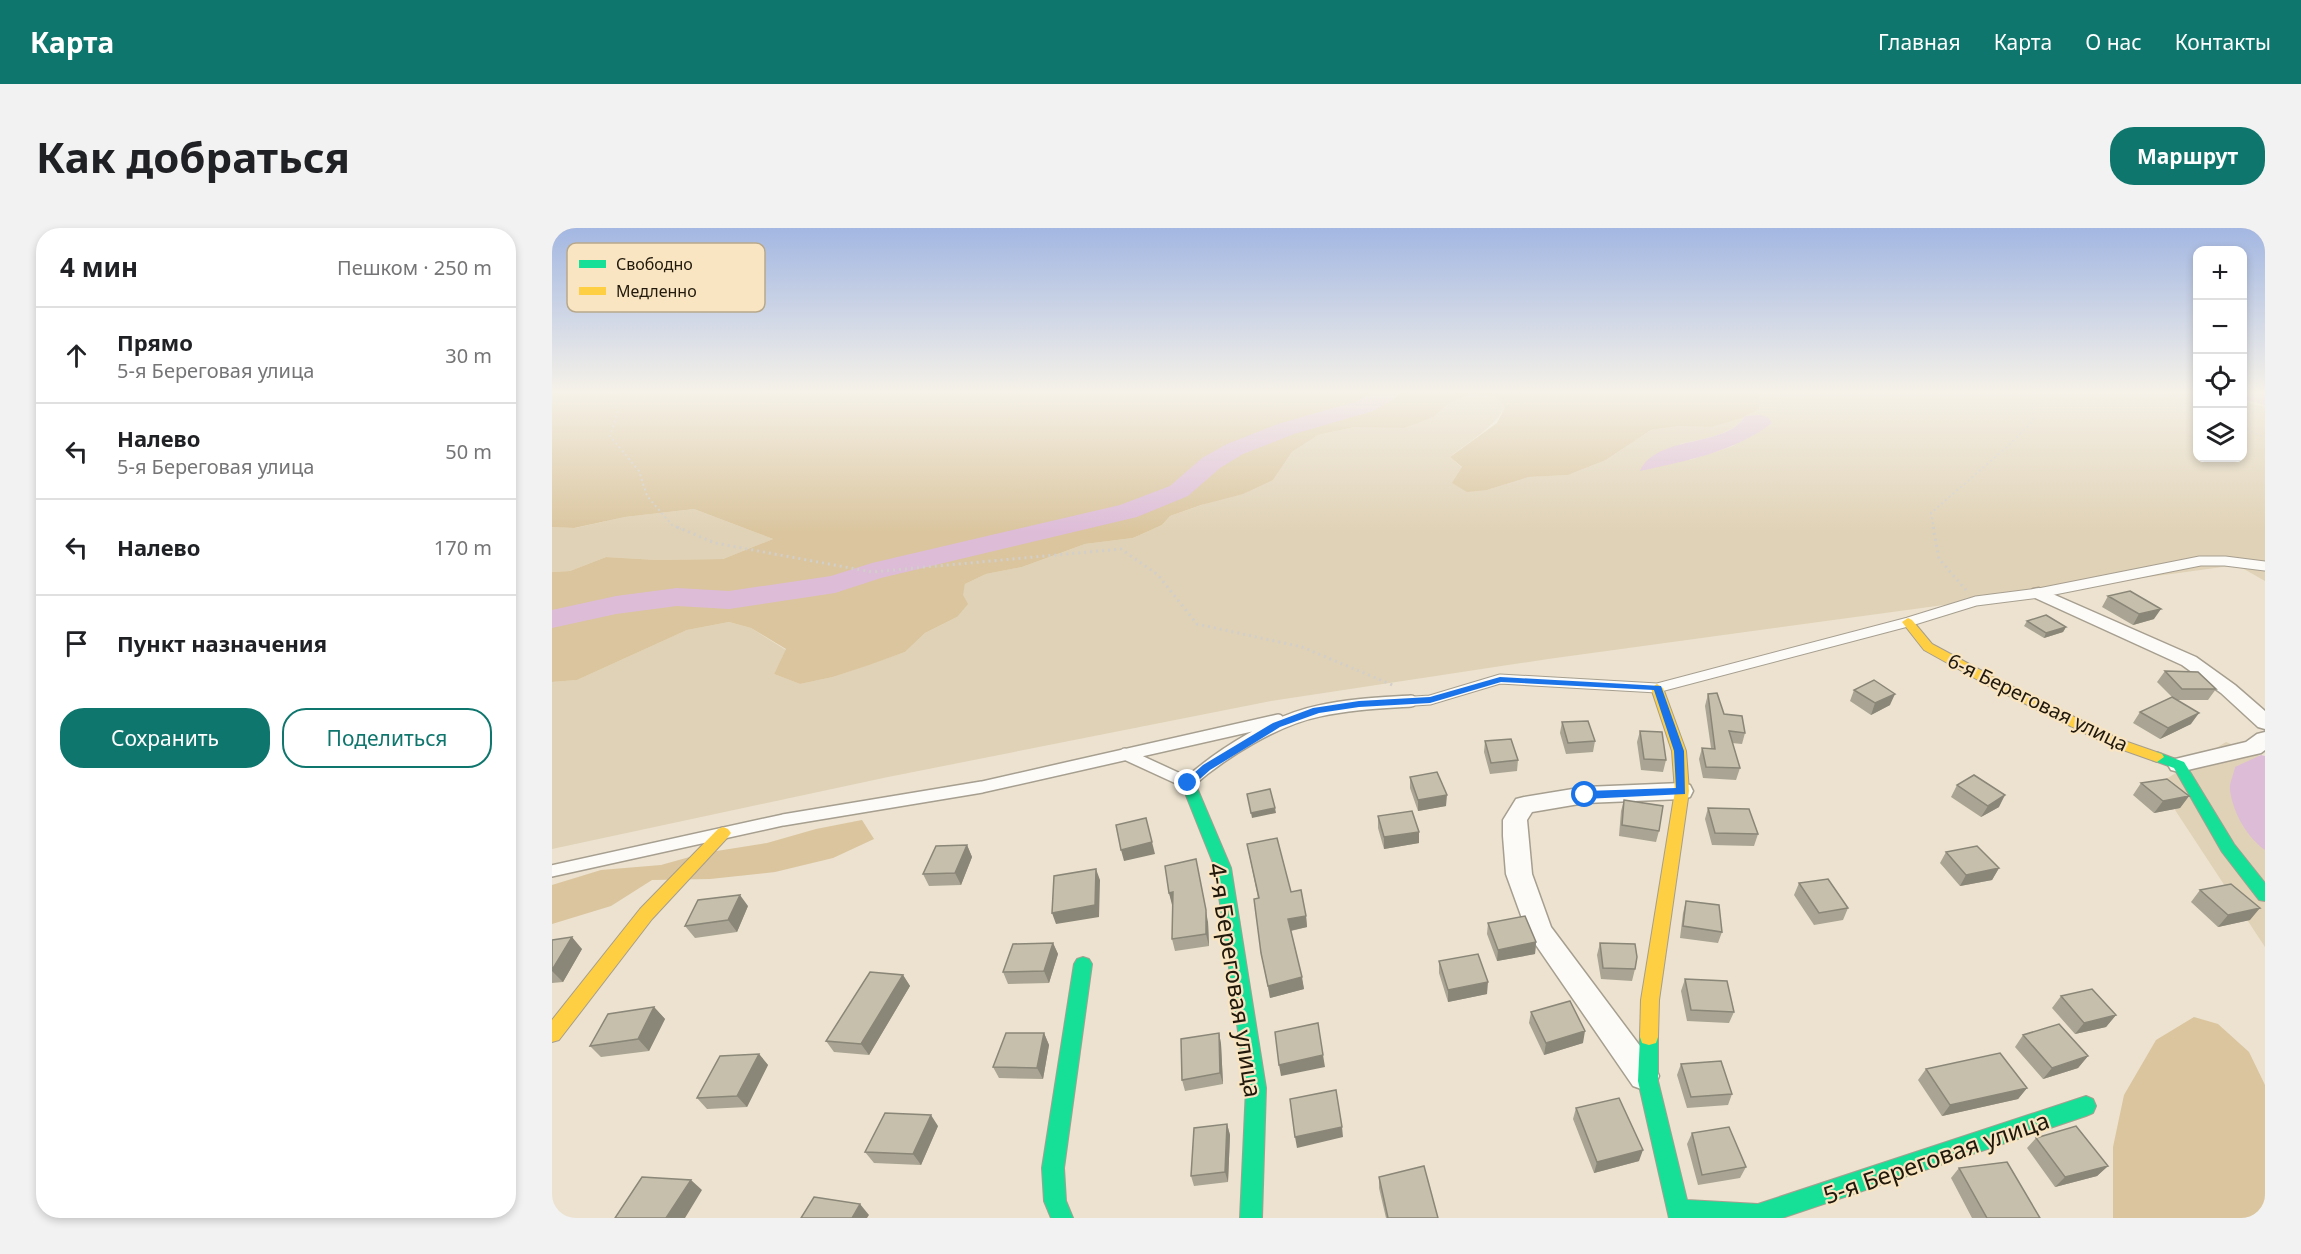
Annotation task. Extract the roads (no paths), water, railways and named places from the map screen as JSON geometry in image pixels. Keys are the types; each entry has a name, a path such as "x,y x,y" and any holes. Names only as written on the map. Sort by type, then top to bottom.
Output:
{"street":[{"path":"2039,593 2189,661 2228,689 2265,722"},
{"name":"6-я Береговая улица","path":"1908,622 1928,647 1992,682 2114,742 2179,765"},
{"name":"5-я Береговая улица","path":"1658,688 1679,751 1682,791 1650,1000 1648,1081 1679,1214 1758,1215 2086,1106"},
{"path":"2265,739 2253,748 2179,765 2228,849 2265,895"},
{"name":"4-я Береговая улица","path":"1188,783 1223,868 1256,1088 1251,1218"},
{"name":"5-я Береговая улица","path":"1648,1081 1540,932 1520,874 1515,820 1524,805 1585,795 1682,791"},
{"path":"552,1034 646,914 723,833"},
{"path":"1062,1218 1055,1201 1053,1168 1083,964"}],"lane":[{"path":"552,871 783,820 982,787 1359,704 1430,700 1500,680 1658,688 1976,602 2039,593 2200,561 2224,561 2265,566"},
{"path":"1125,754 1188,783 1206,768 1276,725 1307,714"}],"waterway":[{"path":"552,619 616,605 677,597 729,600 835,584 872,572 1128,511 1179,491 1211,463 1235,449 1260,439"}]}
